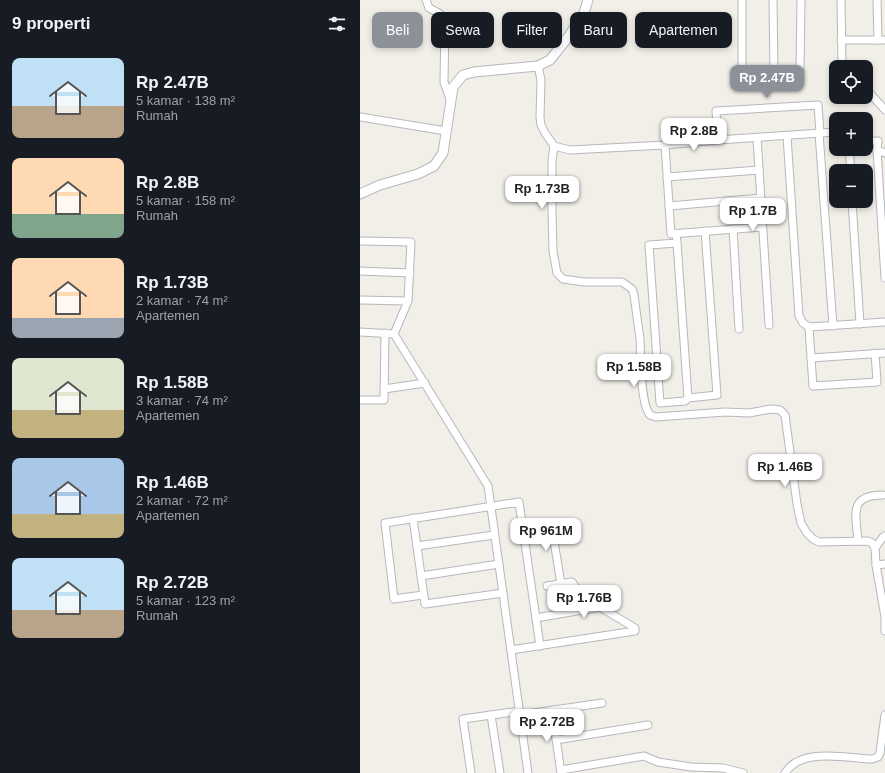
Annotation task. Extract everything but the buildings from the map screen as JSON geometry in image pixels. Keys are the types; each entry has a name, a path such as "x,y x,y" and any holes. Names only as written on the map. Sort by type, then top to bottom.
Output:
{"street":[{"path":"426,0 429,8 440,13 445,21 444,82 452,103"},
{"path":"361,193 380,185 418,174 434,166 443,153 452,103 453,87 463,75 474,72 538,66 550,60 569,36 584,13 588,0"},
{"path":"742,0 743,70 744,72 750,74 796,74 800,71 801,0"},
{"path":"773,0 774,73"},
{"path":"841,0 842,60"},
{"path":"841,40 881,40 877,4 885,7"},
{"path":"538,66 541,80 541,125 554,146 570,150 665,145 829,132"},
{"path":"873,97 885,110"},
{"path":"718,140 716,111 818,105 833,326"},
{"path":"360,117 446,131"},
{"path":"787,136 798,316 803,323 809,327 885,322"},
{"path":"757,138 769,325"},
{"path":"873,141 878,141 877,150 885,278"},
{"path":"665,145 671,234 762,227"},
{"path":"554,146 552,161 552,212 553,252 557,273 564,279 584,282 622,282 632,289 640,338 645,401 648,413 656,416 725,412 749,413 771,409 780,410 785,415 801,523 807,533 819,542 868,541 872,543 875,548 876,565 885,617 885,631"},
{"path":"877,150 885,153"},
{"path":"667,177 759,170"},
{"path":"669,206 761,198"},
{"path":"852,208 860,324"},
{"path":"733,229 740,329"},
{"path":"677,243 649,245 660,403 685,401 688,398 717,395 705,231"},
{"path":"676,233 688,398"},
{"path":"360,241 411,242 408,301 394,334"},
{"path":"360,271 410,273"},
{"path":"360,300 408,301"},
{"path":"809,327 813,386 877,382 875,353"},
{"path":"360,332 394,334"},
{"path":"360,400 384,400 385,333"},
{"path":"394,334 488,486 528,773"},
{"path":"811,358 885,353"},
{"path":"384,390 425,383"},
{"path":"858,541 856,512 858,504 874,495 883,495"},
{"path":"424,595 394,599 385,523 519,502 540,646"},
{"path":"413,518 425,604 503,593"},
{"path":"523,527 554,541 560,584"},
{"path":"417,546 494,535"},
{"path":"875,548 885,536"},
{"path":"421,576 499,564"},
{"path":"876,565 885,564"},
{"path":"547,586 572,582 592,609"},
{"path":"511,650 635,631 635,628 600,607 536,618"},
{"path":"471,773 463,719 552,710 602,703"},
{"path":"552,710 561,771 644,756 658,762 691,767 722,768 743,773"},
{"path":"491,715 500,773"},
{"path":"785,773 792,765 810,757 828,756 872,759 878,757 880,753 885,715"},
{"path":"556,740 648,725"}]}
